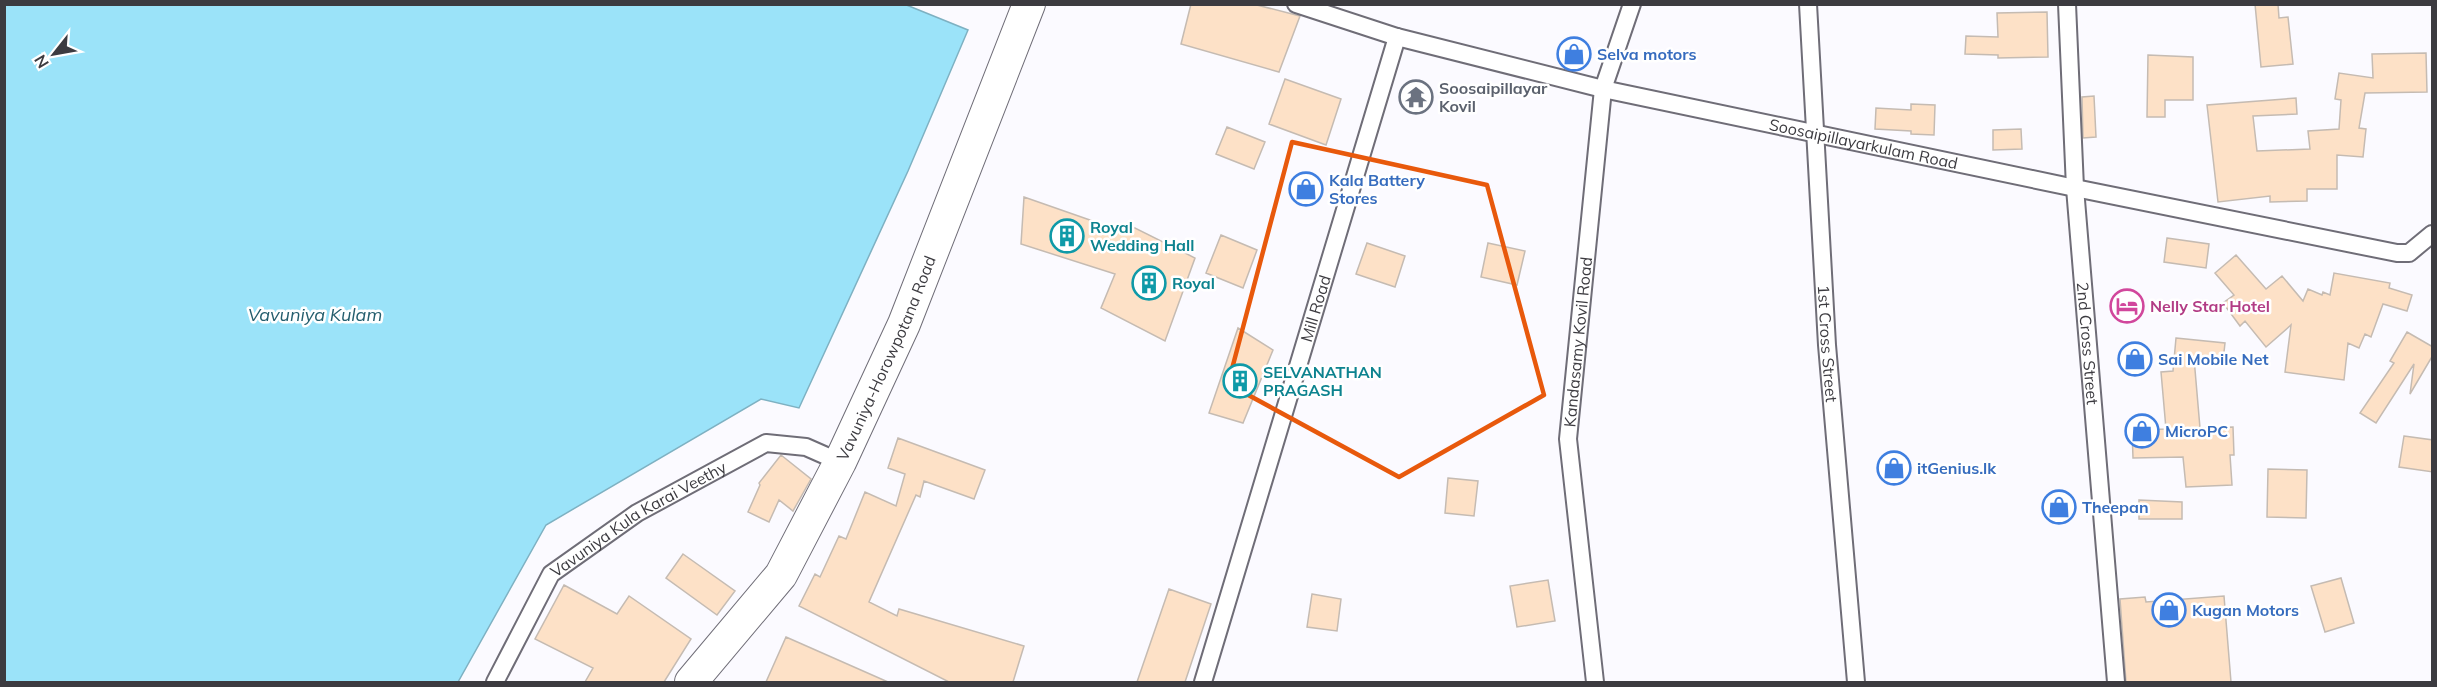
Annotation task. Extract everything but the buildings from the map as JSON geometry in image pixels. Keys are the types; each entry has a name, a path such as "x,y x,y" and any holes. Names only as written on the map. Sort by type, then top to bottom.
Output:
{"highway":[{"name":"Vavuniya-Horowpotana Road","path":"691,682 781,575 840,462 904,324 1029,4"}],"street":[{"name":"Soosaipillayarkulam Road","path":"1296,4 1397,37 1603,89 2075,188 2397,253 2409,253 2433,234"},
{"name":"Kandasamy Kovil Road","path":"1595,682 1568,439 1603,89 1632,4"},
{"name":"1st Cross Street","path":"1808,4 1827,345 1856,682"},
{"name":"2nd Cross Street","path":"2067,4 2075,188 2116,682"},
{"name":"Mill Road","path":"1203,682 1397,37"},
{"name":"Vavuniya Kula Karai Veethy","path":"495,682 551,574 637,513 766,443 806,447 840,462"}],"highlighted area":[{"path":"1292,142 1487,185 1544,395 1399,477 1228,384"}],"water":[{"name":"Vavuniya Kulam","path":"904,4 968,30 908,171 799,408 761,399 546,525 458,682 5,682 5,5"}],"place":[{"name":"Selva motors","path":"1574,54"},
{"name":"Soosaipillayar Kovil","path":"1416,97"},
{"name":"Kala Battery Stores","path":"1306,189"},
{"name":"Royal Wedding Hall","path":"1067,236"},
{"name":"Royal","path":"1149,283"},
{"name":"Nelly Star Hotel","path":"2127,306"},
{"name":"Sai Mobile Net","path":"2135,359"},
{"name":"SELVANATHAN PRAGASH","path":"1240,381"},
{"name":"MicroPC","path":"2142,431"},
{"name":"itGenius.lk","path":"1894,468"},
{"name":"Theepan","path":"2059,507"},
{"name":"Kugan Motors","path":"2169,610"}]}
